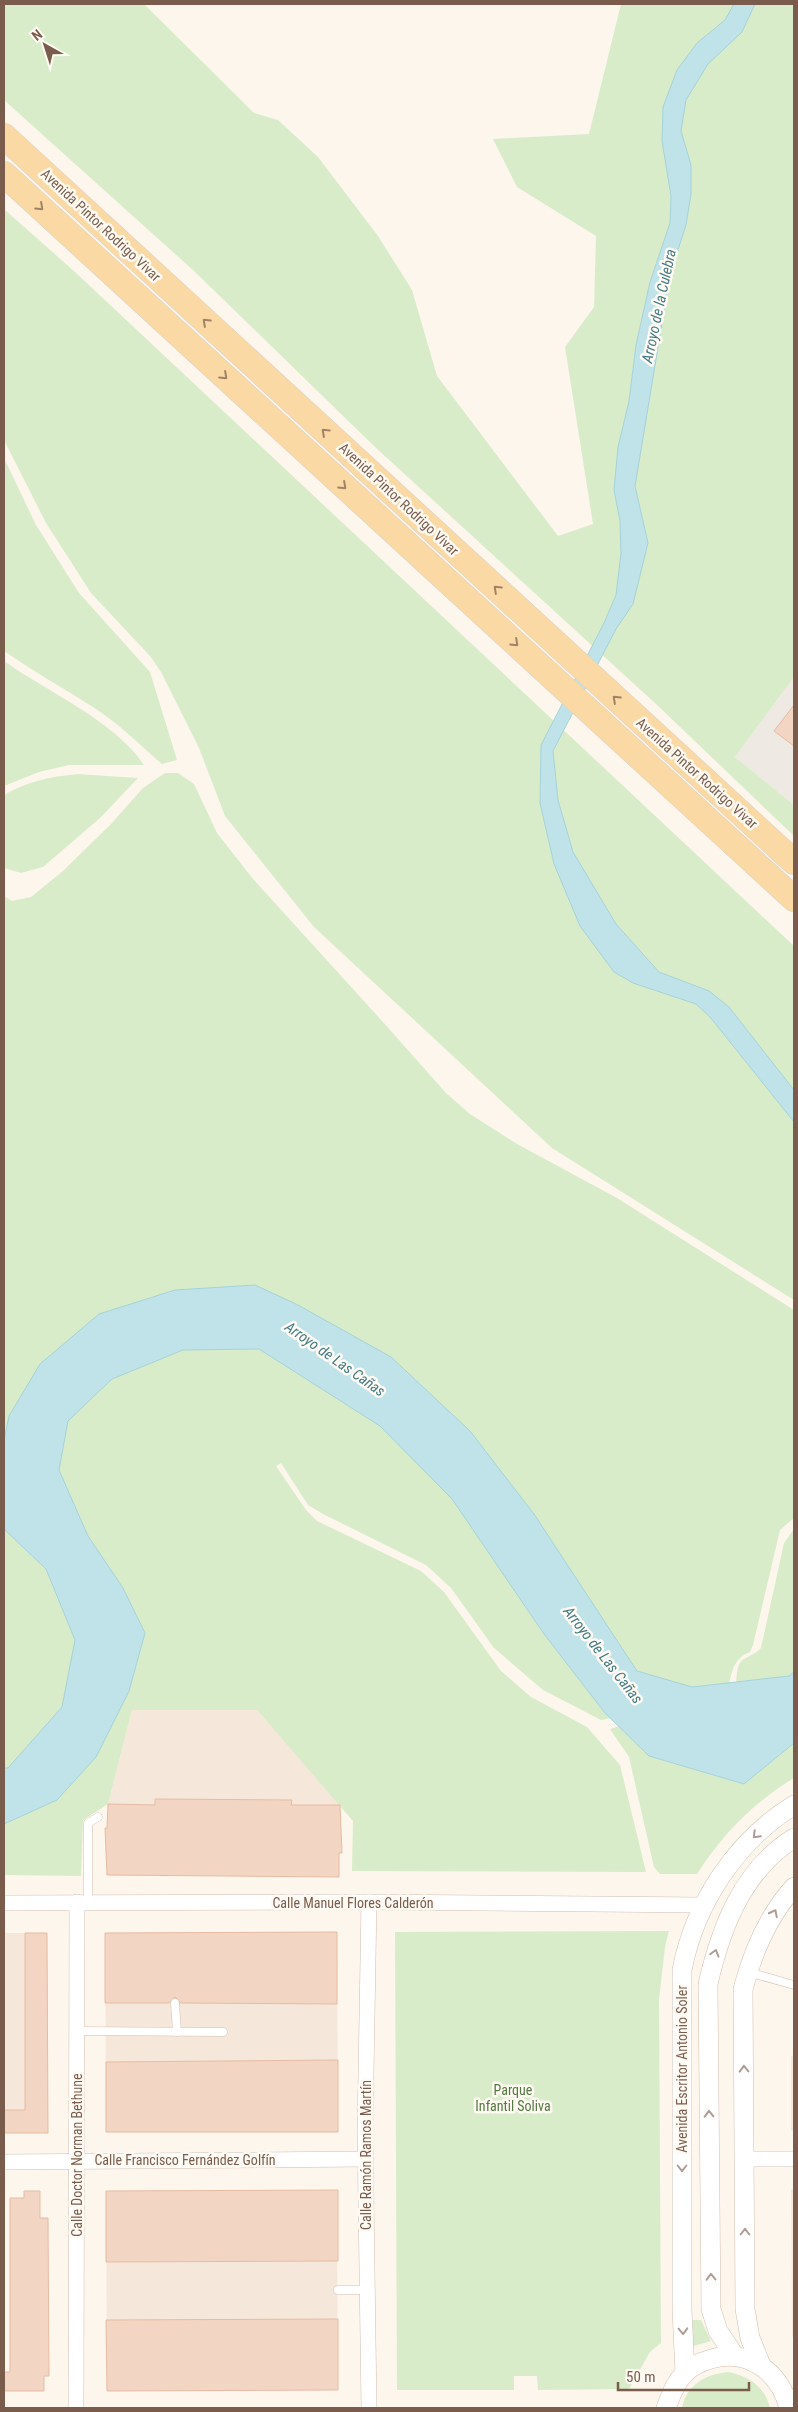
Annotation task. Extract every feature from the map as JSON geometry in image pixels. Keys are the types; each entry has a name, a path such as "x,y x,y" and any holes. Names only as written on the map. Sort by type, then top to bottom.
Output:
{"main road":[{"name":"Avenida Pintor Rodrigo Vivar","path":"4,136 794,862"},
{"name":"Avenida Pintor Rodrigo Vivar","path":"4,174 794,899"}],"street":[{"name":"Avenida Escritor Antonio Soler","path":"685,2373 682,2309 682,1970 687,1943 703,1905 737,1854 763,1828 794,1805"},
{"name":"Avenida Escritor Antonio Soler","path":"734,2355 718,2331 711,2309 708,1984 723,1929 739,1898 757,1871 778,1849 794,1838"},
{"path":"761,2365 750,2338 746,2309 743,1989 751,1960 776,1906 794,1887"},
{"name":"Calle Doctor Norman Bethune","path":"76,2408 77,2031 82,1902"},
{"name":"Calle Manuel Flores Calderón","path":"4,1903 369,1902 703,1905"},
{"name":"Calle Ramón Ramos Martín","path":"369,1902 365,2159 369,2408"},
{"name":"Calle Francisco Fernández Golfín","path":"4,2162 365,2159"},
{"path":"745,2160 794,2159"},
{"path":"666,2408 674,2387 685,2373 699,2363 734,2355 761,2365 773,2375 787,2400 789,2408"}],"lane":[{"path":"82,1902 88,1823 98,1817"},
{"path":"748,1972 794,1985"},
{"path":"176,2003 177,2032"},
{"path":"77,2031 223,2032"},
{"path":"338,2290 367,2290"}],"shaded area":[{"path":"794,677 794,805 735,757"},
{"path":"132,1710 257,1710 340,1805 342,1853 339,1853 339,1877 107,1875 105,1828 107,1828 108,1804"},
{"path":"337,1932 338,2132 106,2132 105,1933"},
{"path":"4,1933 47,1933 48,2133 4,2133"},
{"path":"791,2056 794,2056 794,2131 791,2131"},
{"path":"791,2189 794,2189 794,2340 792,2336"},
{"path":"106,2191 211,2191 337,2226 338,2390 107,2391"}],"green space":[{"path":"4,4 144,4 254,113 278,120 318,157 378,236 412,290 437,376 558,536 593,524 565,347 594,307 596,236 517,187 493,139 589,134 621,4 794,4 794,677 735,757 794,805 794,836 656,704 375,447 194,271 4,100"},
{"path":"4,209 75,272 794,946 794,1300 552,1148 314,927 225,816 199,748 161,672 150,656 91,593 46,523 4,440"},
{"path":"4,458 36,525 79,593 150,672 177,760 162,764 102,713 4,651"},
{"path":"4,661 98,720 116,734 144,765 69,765 39,772 4,786"},
{"path":"165,773 178,773 194,784 217,833 253,879 446,1093 470,1114 517,1144 617,1198 794,1310 794,1518 780,1530 753,1645 750,1652 735,1664 727,1695 601,1720 543,1690 494,1648 451,1588 426,1565 308,1505 281,1463 276,1466 306,1510 317,1521 421,1571 444,1592 501,1671 531,1697 587,1727 620,1765 646,1872 352,1871 353,1821 257,1710 132,1710 108,1804 83,1820 81,1876 4,1875 4,896 12,901 31,897 63,871 111,824 143,788"},
{"path":"77,774 138,778 100,818 43,867 21,873 4,868 4,795 21,786 39,780"},
{"path":"794,1529 794,1778 765,1798 740,1820 717,1846 697,1874 660,1874 654,1867 629,1757 610,1729 736,1690 737,1673 741,1661 761,1648 784,1543"},
{"name":"Parque Infantil Soliva","path":"669,1931 665,1947 659,2000 661,2343 650,2352 629,2389 538,2390 537,2376 514,2376 514,2390 397,2390 395,1932"},
{"path":"691,2320 701,2320 711,2341 690,2347"},
{"path":"728,2372 743,2376 760,2388 770,2408 682,2408 688,2393 698,2382 712,2375"}],"water":[{"name":"Arroyo de la Culebra","path":"734,4 755,4 742,32 708,64 686,100 681,131 691,165 691,194 686,225 670,275 635,486 648,543 633,604 616,629 553,751 558,800 573,852 616,924 659,972 709,991 729,1007 794,1090 794,1122 710,1017 696,1004 633,983 614,972 580,926 554,864 540,803 541,745 604,623 616,595 621,553 620,521 614,490 618,447 629,401 636,345 650,282 670,223 671,196 662,141 663,107 677,70 697,43 725,20"},
{"name":"Arroyo de Las Cañas","path":"255,1285 298,1305 391,1357 470,1431 534,1514 637,1671 692,1687 789,1676 794,1672 794,1743 744,1784 649,1756 605,1713 544,1634 452,1499 380,1426 259,1349 183,1350 112,1379 68,1421 59,1470 88,1536 123,1588 145,1633 129,1691 96,1757 57,1800 4,1824 4,1768 8,1768 62,1707 75,1640 46,1569 4,1529 4,1440 9,1416 40,1364 99,1314 175,1290"}],"building":[{"path":"794,705 794,746 774,731"},
{"path":"155,1799 292,1800 291,1805 340,1805 342,1853 339,1853 339,1877 107,1875 105,1828 107,1828 108,1804 155,1805"},
{"path":"337,1932 337,2004 181,2003 175,1997 169,2003 105,2003 105,1933"},
{"path":"25,1933 47,1933 48,2133 4,2133 4,2110 25,2110"},
{"path":"338,2060 338,2132 106,2132 106,2062"},
{"path":"338,2190 338,2261 106,2262 106,2191"},
{"path":"24,2191 40,2191 40,2218 48,2218 49,2376 44,2376 44,2391 4,2391 4,2372 10,2372 10,2198 24,2198"},
{"path":"338,2319 338,2390 107,2391 106,2320"}]}
